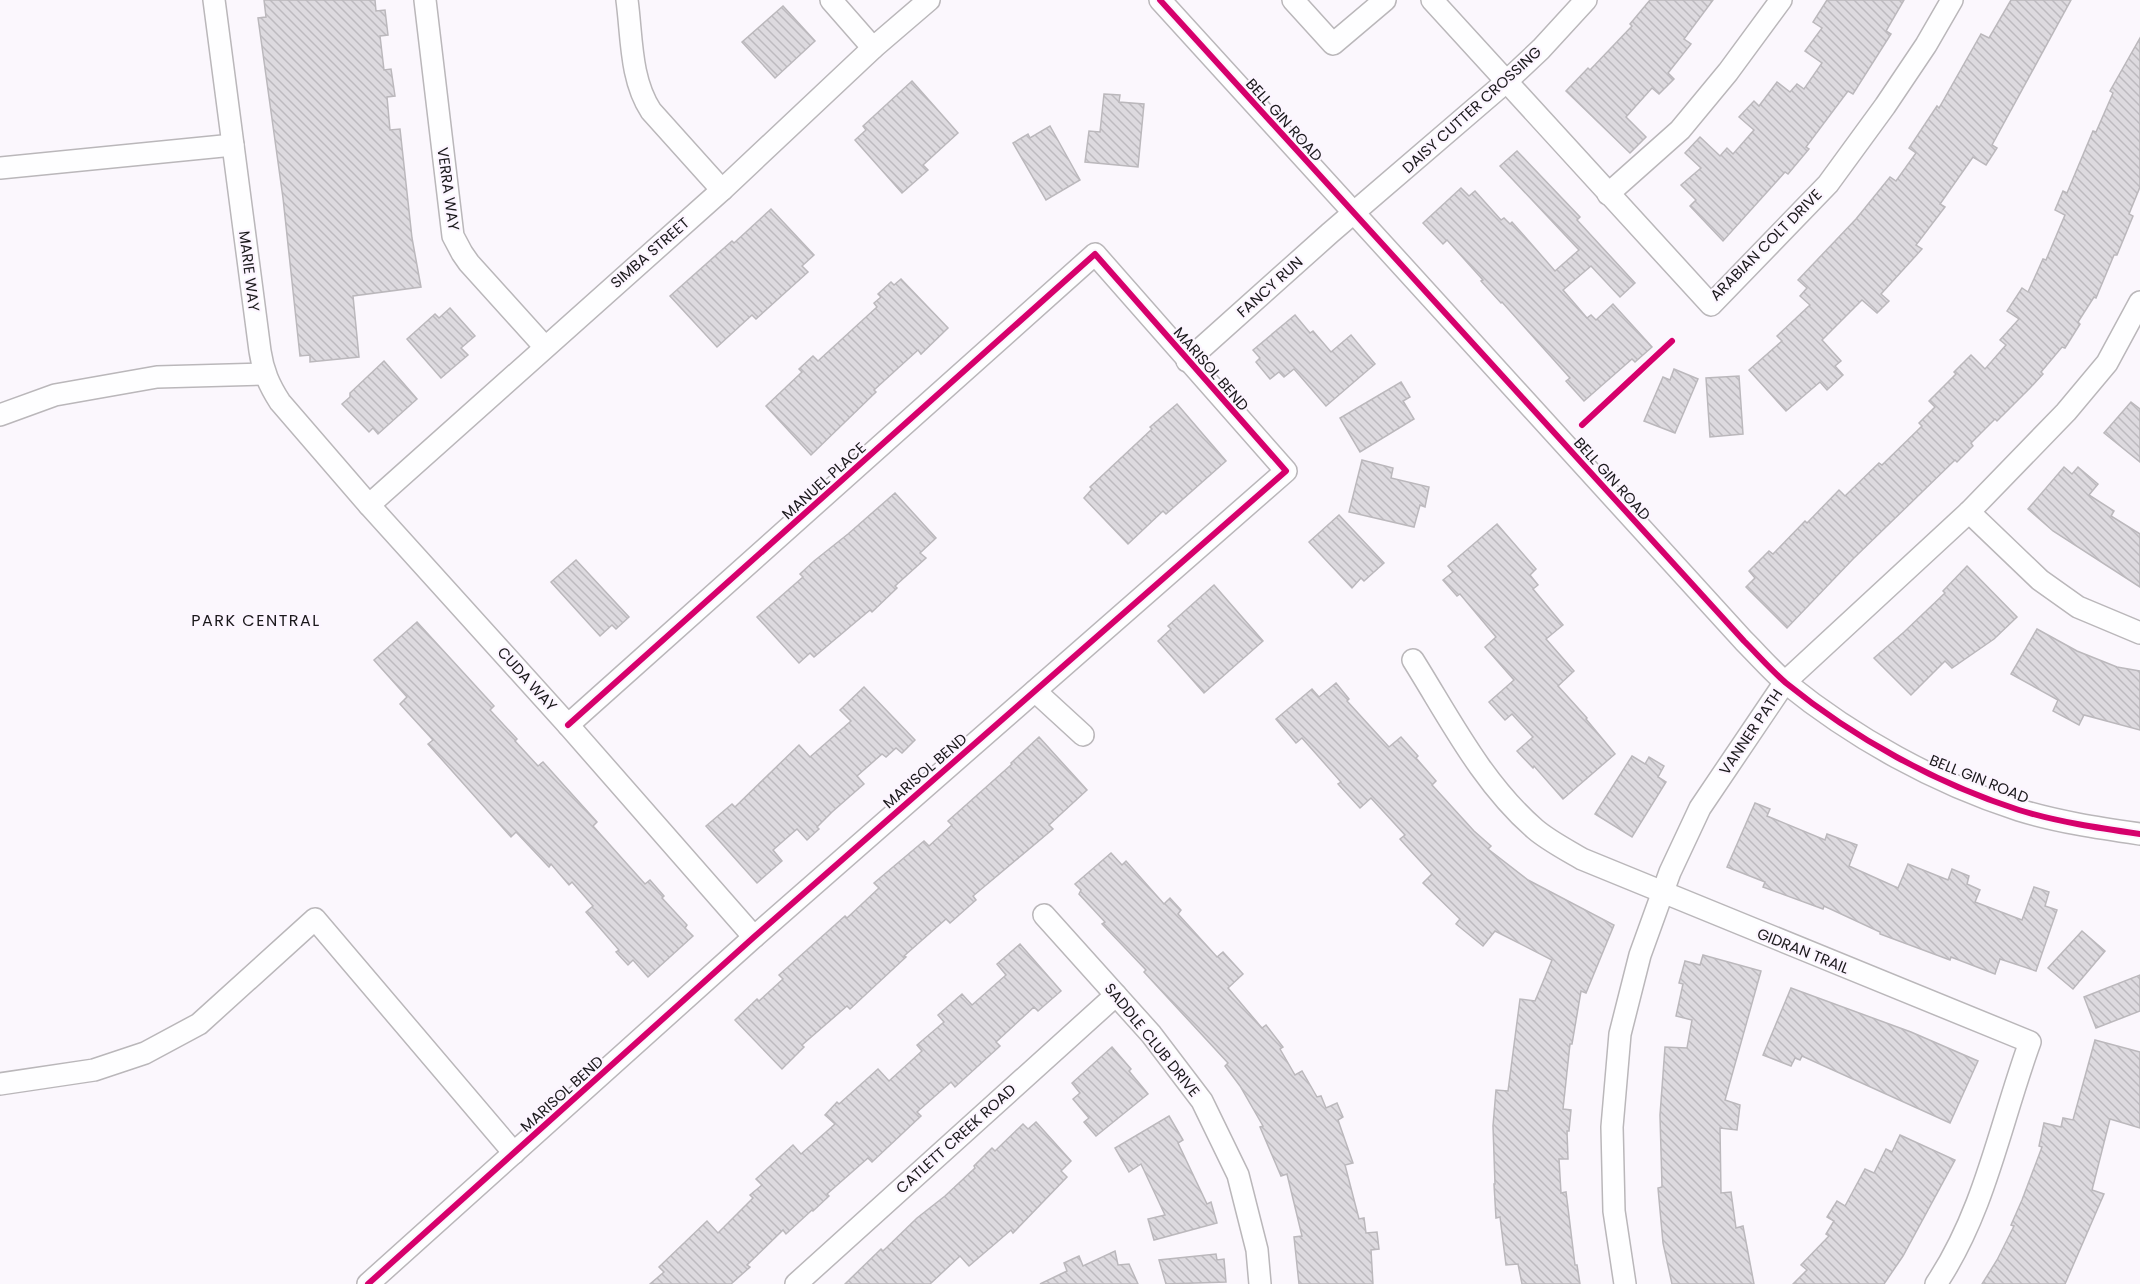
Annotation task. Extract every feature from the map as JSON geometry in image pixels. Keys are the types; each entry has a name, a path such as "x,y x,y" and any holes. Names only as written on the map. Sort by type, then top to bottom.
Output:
{"street":[{"name":"MARIE WAY","path":"214,0 264,374 280,402 369,505"},
{"name":"VERRA WAY","path":"425,0 453,236 470,263 544,346"},
{"path":"627,0 637,82 645,101 722,190"},
{"path":"831,0 873,48"},
{"name":"SIMBA STREET","path":"369,505 544,346 722,190 873,48 929,0"},
{"name":"BELL GIN ROAD","path":"1160,0 1744,641 1785,682 1890,754 1957,786 2019,810 2094,828 2140,834"},
{"path":"1293,0 1333,44 1384,0"},
{"name":"ARABIAN COLT DRIVE","path":"1432,0 1711,305 1828,184 1908,71 1952,0"},
{"name":"DAISY CUTTER CROSSING","path":"1353,213 1507,81 1541,49 1586,0"},
{"path":"1608,194 1680,130 1728,72 1781,0"},
{"path":"0,168 233,145"},
{"name":"FANCY RUN","path":"1187,361 1353,213"},
{"name":"MARISOL BEND","path":"368,1284 754,937 1286,471 1095,254"},
{"name":"MANUEL PLACE","path":"568,725 1095,254"},
{"name":"VANNER PATH","path":"1626,1284 1614,1211 1612,1127 1620,1034 1640,955 1670,872 1701,808 1785,682 1969,513 2066,412 2107,363 2140,302"},
{"path":"0,414 55,395 157,377 264,374"},
{"name":"CUDA WAY","path":"369,505 568,725 754,937"},
{"path":"1969,513 2040,580 2078,607 2140,633"},
{"name":"GIDRAN TRAIL","path":"1413,660 1477,763 1504,799 1537,831 1582,859 1662,894 2030,1042 1981,1195 1954,1258 1936,1284"},
{"path":"1035,691 1083,735"},
{"name":"SADDLE CLUB DRIVE","path":"1044,915 1151,1034 1202,1101 1238,1175 1257,1250 1260,1284"},
{"path":"0,1084 94,1070 145,1053 199,1024 315,919 514,1153"},
{"name":"CATLETT CREEK ROAD","path":"796,1284 1116,995"}],"building":[{"path":"264,0 375,0 376,11 385,10 388,35 380,36 384,70 391,69 395,96 387,97 390,130 400,129 412,238 421,287 353,296 359,357 310,362 310,355 300,356 283,198 258,18 266,17"},
{"path":"1650,0 1713,0 1684,39 1691,44 1668,73 1674,79 1659,94 1652,88 1626,117 1646,137 1630,153 1566,91 1588,68 1590,70 1632,26 1630,24"},
{"path":"1827,0 1904,0 1886,31 1891,34 1853,94 1848,91 1806,147 1809,149 1788,174 1785,172 1723,241 1690,206 1696,200 1681,185 1701,168 1685,153 1700,137 1720,156 1727,148 1733,154 1754,130 1739,117 1754,101 1759,106 1777,82 1790,92 1797,84 1804,89 1822,63 1805,51 1822,28 1813,22"},
{"path":"2011,0 2071,0 1992,145 1997,148 1986,165 1973,157 1940,204 1945,207 1916,245 1922,249 1881,294 1889,301 1877,313 1862,300 1822,340 1841,361 1835,366 1843,375 1827,390 1820,382 1786,411 1749,370 1782,341 1777,336 1810,305 1800,296 1807,288 1798,280 1856,219 1890,177 1896,181 1916,153 1909,148 1937,106 1939,108 1981,34 1989,38"},
{"path":"783,6 815,41 775,78 742,42"},
{"path":"2140,38 2140,187 2129,214 2133,216 2096,298 2094,297 2078,322 2080,324 2065,348 2062,347 2030,388 1971,443 1973,446 1957,462 1955,460 1853,559 1787,628 1746,587 1755,578 1749,571 1769,551 1773,554 1839,490 1845,496 1879,463 1882,465 1922,426 1919,423 1935,407 1929,401 1971,355 1985,369 2006,345 2000,340 2019,319 2007,311 2022,288 2028,292 2043,259 2046,260 2065,215 2055,210 2063,191 2067,193 2093,131 2096,132 2113,93 2110,91"},
{"path":"912,81 958,133 923,165 928,170 902,193 855,140 866,130 863,126"},
{"path":"1104,94 1120,95 1119,102 1144,104 1138,167 1085,162 1089,131 1100,132"},
{"path":"1050,126 1080,180 1046,200 1013,143 1028,134 1030,138"},
{"path":"1517,151 1580,217 1577,220 1635,283 1620,297 1591,266 1563,290 1587,318 1591,315 1596,320 1613,304 1652,347 1635,362 1632,359 1584,401 1566,381 1570,378 1481,281 1483,280 1447,240 1443,244 1423,223 1461,188 1469,196 1475,191 1501,220 1504,218 1510,224 1512,222 1555,271 1579,250 1500,166"},
{"path":"771,209 814,255 802,266 808,272 756,319 752,315 717,347 670,296"},
{"path":"901,279 948,328 921,354 918,350 874,390 876,392 811,455 766,406 802,372 799,369 813,356 818,361 877,307 874,303 881,297 878,294 891,282 894,285"},
{"path":"450,308 475,336 461,348 468,355 441,378 407,339 435,314 439,318"},
{"path":"1295,315 1310,333 1313,331 1331,352 1351,335 1375,364 1326,406 1294,369 1284,377 1279,372 1270,379 1256,362 1260,358 1253,350"},
{"path":"384,361 417,399 378,434 373,428 369,432 342,404 350,397 350,393"},
{"path":"1674,369 1698,379 1675,433 1644,421 1663,377 1670,380"},
{"path":"1739,376 1743,434 1710,437 1706,378"},
{"path":"1401,382 1410,397 1403,401 1414,419 1360,452 1340,418"},
{"path":"2131,402 2140,409 2140,462 2104,433"},
{"path":"1177,404 1226,461 1166,514 1163,511 1128,544 1084,498 1092,489 1090,487 1152,429 1150,427"},
{"path":"1362,460 1393,468 1391,478 1429,487 1425,507 1420,505 1414,527 1349,512"},
{"path":"2064,467 2072,474 2078,467 2098,484 2089,495 2114,511 2111,516 2140,534 2140,587 2053,531 2028,509"},
{"path":"895,493 936,538 920,553 926,558 895,586 897,588 872,612 870,610 814,657 810,653 799,663 757,617 803,577 800,574 814,561"},
{"path":"1339,515 1384,563 1364,581 1361,578 1352,588 1309,542"},
{"path":"1497,524 1536,569 1530,575 1538,585 1533,589 1563,625 1546,639 1574,671 1558,686 1615,754 1563,799 1534,766 1533,768 1517,751 1533,737 1512,714 1505,720 1489,702 1514,680 1485,647 1496,637 1460,594 1457,596 1443,580 1453,572 1448,566"},
{"path":"576,560 629,617 616,629 612,625 600,636 551,582"},
{"path":"1967,566 2017,617 1994,639 1952,668 1945,661 1911,695 1874,658 1945,593 1943,591"},
{"path":"1214,585 1263,641 1204,693 1158,641 1171,629 1168,626"},
{"path":"417,622 494,706 490,710 517,739 515,741 538,766 543,762 597,822 593,826 645,884 650,880 664,896 662,898 687,925 685,928 693,936 648,977 633,960 628,965 616,952 619,950 586,912 593,906 572,882 569,885 551,864 549,867 516,832 511,837 428,744 433,740 400,704 407,697 374,660"},
{"path":"2037,629 2077,651 2117,667 2140,671 2140,730 2084,715 2079,725 2053,711 2058,700 2011,674"},
{"path":"1336,683 1349,699 1347,701 1389,747 1401,737 1436,781 1432,785 1491,846 1488,849 1528,880 1614,925 1586,993 1581,991 1572,1044 1570,1044 1563,1109 1571,1110 1569,1131 1567,1131 1568,1159 1559,1159 1561,1193 1566,1192 1575,1265 1577,1265 1580,1284 1522,1284 1518,1264 1506,1265 1500,1217 1496,1218 1493,1126 1496,1090 1508,1091 1520,999 1535,1001 1552,960 1495,931 1483,946 1456,924 1460,919 1423,883 1432,874 1400,839 1405,835 1371,798 1360,808 1338,784 1341,782 1302,738 1296,743 1276,719 1312,689 1319,697"},
{"path":"864,687 915,740 902,753 896,748 886,757 882,754 857,776 864,784 832,812 807,840 797,829 773,850 782,861 757,883 706,826 732,804 735,807 799,745 810,757 851,721 840,710"},
{"path":"1039,737 1087,790 1049,825 1053,829 973,896 976,900 950,923 946,919 850,1009 847,1006 802,1045 804,1047 782,1069 735,1020 783,979 779,975 879,888 874,883 924,841 929,846 952,825 948,821"},
{"path":"1632,756 1645,764 1649,757 1664,766 1658,777 1666,782 1632,837 1595,814"},
{"path":"1755,803 1770,809 1767,816 1825,840 1827,834 1857,845 1849,866 1898,888 1908,864 1948,880 1952,869 1969,876 1967,884 1980,890 1975,902 2022,920 2034,887 2049,892 2045,906 2057,910 2036,971 2000,959 1995,974 1951,957 1950,960 1880,934 1824,906 1823,909 1763,887 1765,882 1727,867"},
{"path":"1111,853 1122,865 1126,861 1164,904 1170,898 1181,910 1178,914 1217,957 1223,952 1243,974 1228,988 1262,1028 1266,1025 1283,1047 1280,1049 1295,1075 1302,1071 1317,1097 1321,1096 1326,1108 1337,1103 1343,1117 1338,1120 1353,1163 1345,1165 1359,1219 1364,1218 1366,1233 1377,1232 1379,1249 1371,1250 1373,1284 1299,1284 1294,1237 1302,1236 1287,1174 1281,1176 1260,1127 1263,1126 1240,1086 1225,1066 1228,1063 1144,972 1146,970 1102,924 1105,922 1079,894 1081,890 1075,884"},
{"path":"2082,931 2105,951 2073,989 2048,968"},
{"path":"1020,944 1061,991 1038,1011 1034,1007 996,1042 1000,1046 955,1087 951,1082 917,1112 921,1116 872,1162 868,1158 786,1234 783,1230 747,1265 750,1267 731,1284 650,1284 664,1272 659,1267 707,1221 718,1233 753,1198 750,1195 762,1185 756,1179 793,1145 801,1154 835,1124 825,1115 837,1102 839,1104 878,1069 889,1081 922,1051 917,1045 944,1022 938,1015 962,994 972,1005 1006,975 997,964"},
{"path":"1703,955 1761,971 1725,1100 1740,1105 1737,1130 1720,1128 1721,1193 1731,1192 1736,1228 1743,1226 1754,1284 1672,1284 1663,1243 1658,1188 1662,1187 1660,1115 1665,1047 1687,1048 1692,1020 1676,1016 1683,984 1679,983 1685,961 1700,965"},
{"path":"2140,975 2140,1011 2096,1028 2084,997"},
{"path":"1791,988 1911,1032 1978,1061 1950,1123 1802,1056 1800,1060 1795,1058 1791,1066 1763,1055"},
{"path":"2095,1040 2140,1052 2140,1128 2110,1119 2092,1190 2104,1194 2065,1284 1982,1284 2014,1226 2011,1225 2042,1147 2039,1146 2044,1123 2061,1127 2063,1118 2073,1120"},
{"path":"1112,1047 1148,1094 1096,1136 1084,1122 1089,1118 1073,1099 1080,1093 1072,1083"},
{"path":"1169,1116 1183,1140 1178,1143 1207,1204 1211,1202 1217,1223 1154,1240 1148,1219 1165,1215 1141,1164 1129,1172 1115,1148"},
{"path":"1036,1122 1071,1161 1061,1171 1067,1177 1013,1233 1011,1230 969,1266 960,1256 930,1284 845,1284 881,1249 883,1251 917,1218 945,1196 975,1168 974,1166 992,1148 995,1151 1023,1124 1028,1129"},
{"path":"1900,1135 1955,1160 1903,1256 1884,1284 1793,1284 1807,1270 1801,1265 1829,1236 1826,1234 1834,1221 1827,1217 1837,1201 1845,1206 1865,1169 1874,1173 1886,1149 1892,1152"},
{"path":"1115,1251 1118,1265 1129,1264 1138,1284 1040,1284 1067,1271 1064,1263 1079,1256 1083,1266"},
{"path":"1216,1254 1217,1260 1224,1259 1226,1282 1166,1284 1159,1260"}],"cycle path":[{"path":"1160,0 1744,641 1786,683 1867,740 1957,786 2034,814 2140,834"},
{"path":"368,1284 754,937 1286,471 1095,254 568,725"},
{"path":"1582,425 1672,341"}],"district":[{"name":"PARK CENTRAL","path":"256,620"}]}
